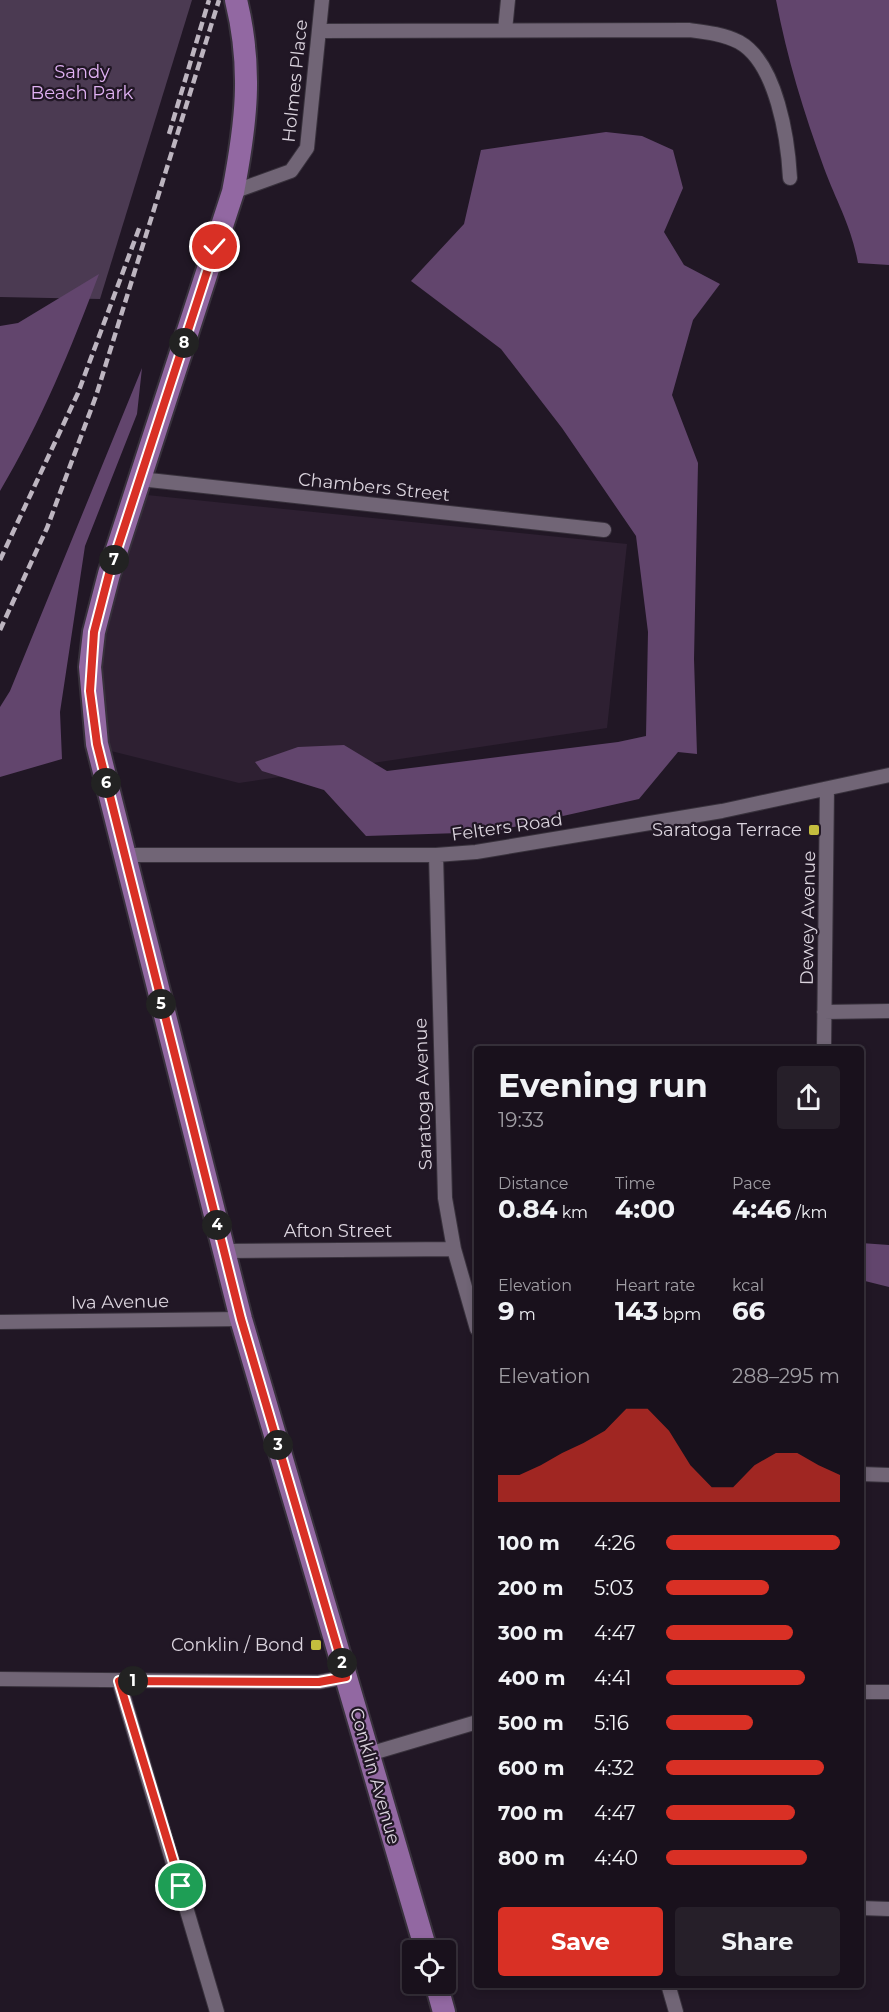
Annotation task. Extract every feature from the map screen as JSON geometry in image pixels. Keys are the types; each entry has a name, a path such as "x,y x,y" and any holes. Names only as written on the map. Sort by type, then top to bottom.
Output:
{"main road":[{"name":"Conklin Avenue","path":"236,0 247,72 245,128 233,192 109,574 94,632 90,667 97,744 241,1319 423,1940"},
{"path":"439,1994 444,2012"}],"street":[{"name":"Holmes Place","path":"233,192 291,171 307,148 322,0"},
{"path":"505,30 508,0"},
{"path":"319,31 689,30 711,33 739,42 751,52 770,79 787,144 790,178"},
{"name":"Chambers Street","path":"140,479 604,530"},
{"name":"Felters Road","path":"123,855 436,855 476,852 722,811 889,775"},
{"name":"Dewey Avenue","path":"824,1046 827,789"},
{"name":"Saratoga Avenue","path":"436,855 440,1104 445,1198 453,1250 474,1319"},
{"path":"824,1012 889,1011"},
{"name":"Afton Street","path":"223,1251 453,1250"},
{"name":"Iva Avenue","path":"0,1322 241,1319"},
{"path":"864,1474 889,1475"},
{"path":"0,1679 319,1682 346,1677"},
{"path":"119,1681 217,2012"},
{"path":"864,1692 889,1692"},
{"path":"369,1754 474,1723"},
{"path":"864,1908 889,1909"},
{"path":"669,1988 676,2012"}],"shaded area":[{"path":"776,0 889,0 889,265 858,263 848,225 824,168 803,106 785,43"},
{"path":"606,132 642,136 673,150 683,188 664,232 684,265 720,284 693,320 672,395 698,463 694,659 697,754 678,752 639,799 491,832 366,836 324,790 262,771 255,762 298,747 344,745 387,771 618,742 646,736 648,632 636,536 562,428 501,349 411,281 464,224 481,150"},
{"path":"99,274 54,385 29,439 0,491 0,326 18,323"},
{"path":"142,368 137,414 85,546 60,712 62,759 0,777 0,707 10,691"},
{"path":"147,495 627,544 607,728 239,783 111,751 103,701 103,654 112,608"},
{"path":"864,1243 889,1245 889,1287 864,1281"}],"green space":[{"name":"Sandy Beach Park","path":"0,0 192,0 100,299 0,297"}],"railway":[{"path":"169,134 209,0"},
{"path":"0,630 47,528 96,396 219,0"},
{"path":"0,560 78,393 140,226"}],"place":[{"name":"Saratoga Terrace","path":"814,830"},
{"name":"Conklin / Bond","path":"316,1645"}],"route":[{"path":"181,1886 119,1681 319,1682 346,1677 223,1251 123,855 97,744 90,691 94,632 109,574 215,247"}]}
